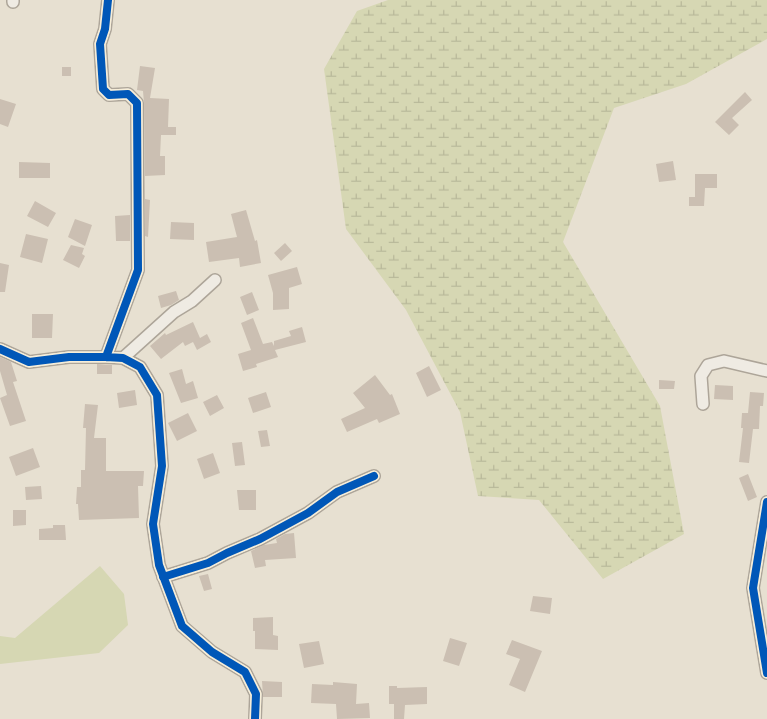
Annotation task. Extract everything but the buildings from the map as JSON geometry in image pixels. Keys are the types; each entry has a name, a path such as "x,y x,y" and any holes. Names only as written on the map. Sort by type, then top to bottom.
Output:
{"street":[{"path":"106,357 138,270 137,103 128,94 109,95 103,89 100,44 106,29 108,0"},
{"path":"123,358 174,312 192,301 215,280"},
{"path":"0,349 29,362 106,357 123,358 140,367 157,395 162,466 153,524 159,565 182,626 212,652 245,672 256,694 255,719"},
{"path":"703,404 701,376 708,365 724,361 767,371"},
{"path":"163,577 208,563 260,540 308,513 338,492 374,476"},
{"path":"767,502 752,588 767,673"}],"green space":[{"path":"388,0 767,0 767,39 686,84 614,108 563,242 660,406 684,534 603,579 539,500 478,496 460,412 406,310 346,229 324,69 357,11"},
{"path":"100,566 124,594 128,625 99,653 0,664 0,636 15,638"}],"cycle path":[{"path":"106,357 138,270 137,103 128,94 109,95 103,89 100,44 105,29 108,0"},
{"path":"0,349 29,362 69,357 106,357 123,358 140,367 157,395 162,466 153,524 159,565 182,626 212,652 245,672 256,694 255,719"},
{"path":"163,577 208,563 260,539 308,513 337,492 374,476"},
{"path":"767,502 753,588 767,673"}]}
